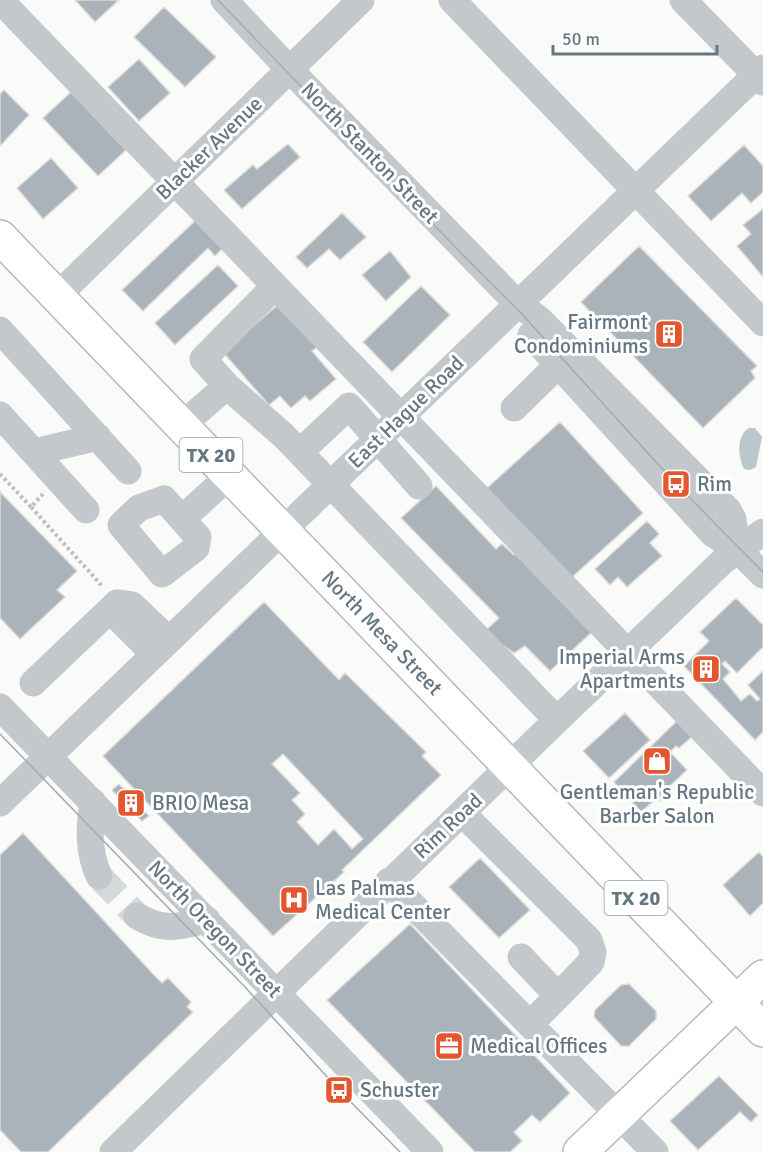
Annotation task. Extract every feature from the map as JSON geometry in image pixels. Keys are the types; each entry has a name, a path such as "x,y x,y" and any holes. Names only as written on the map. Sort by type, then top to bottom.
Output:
{"main road":[{"name":"North Mesa Street","path":"0,237 763,1030"},
{"path":"580,1152 763,977"}],"street":[{"path":"0,0 763,793"},
{"name":"North Stanton Street","path":"224,0 288,69 518,303 539,319 728,510 733,519 737,549"},
{"name":"Blacker Avenue","path":"57,296 361,0"},
{"path":"452,0 763,323"},
{"path":"682,0 761,75"},
{"name":"East Hague Road","path":"0,803 634,191 761,75"},
{"path":"275,286 203,359 227,386 300,452 557,720"},
{"name":"North Stanton Street","path":"518,303 528,331 558,365 713,534 737,549 763,575"},
{"path":"0,330 128,471"},
{"path":"514,408 558,365"},
{"path":"182,425 227,386"},
{"path":"300,452 349,406 419,486"},
{"path":"0,416 86,510"},
{"path":"41,460 98,437"},
{"path":"182,519 230,475"},
{"name":"Rim Road","path":"113,1152 557,720 737,549 763,532"},
{"path":"117,603 119,619 161,647"},
{"path":"33,683 117,603"},
{"name":"North Oregon Street","path":"0,707 430,1152"},
{"path":"93,802 89,826 90,842 99,876"},
{"path":"462,813 590,940 593,952 591,962 530,1024"},
{"path":"389,881 655,1152"},
{"path":"137,916 156,925 174,928 207,920"},
{"path":"521,957 558,996"}],"path":[{"path":"31,507 44,493 34,482 41,460"},
{"path":"0,474 117,603"}],"shaded area":[{"path":"749,428 755,428 762,437 756,467 750,470 744,469 740,459 740,441"}],"building":[{"path":"75,0 119,0 95,22"},
{"path":"164,7 216,57 185,87 134,37"},
{"path":"139,59 170,93 139,121 108,87"},
{"path":"4,90 29,115 0,146 0,94"},
{"path":"71,92 126,150 98,176 43,118"},
{"path":"288,144 300,157 242,209 224,190 253,165 257,169"},
{"path":"744,145 763,166 763,192 751,203 742,193 711,221 688,196"},
{"path":"51,158 78,188 43,219 17,188"},
{"path":"763,209 763,277 737,246 751,234 743,225"},
{"path":"342,213 366,237 340,260 329,249 307,268 296,257"},
{"path":"197,219 224,247 215,256 208,248 143,311 122,290"},
{"name":"Fairmont Condominiums","path":"639,246 757,366 751,371 755,378 703,428 581,302"},
{"path":"390,251 411,277 386,301 362,275"},
{"path":"218,265 238,286 175,345 155,323"},
{"path":"421,286 450,315 392,372 363,342"},
{"path":"280,303 318,346 312,351 336,379 310,401 305,396 291,408 280,396 269,405 223,352"},
{"path":"560,422 643,513 570,579 487,488"},
{"path":"436,486 496,549 502,544 514,555 518,552 593,631 550,671 525,646 514,653 486,630 499,618 401,518"},
{"path":"0,492 77,571 57,590 65,597 20,639 0,618"},
{"path":"647,521 659,534 650,543 662,556 627,587 618,577 610,585 595,569"},
{"name":"Imperial Arms Apartments","path":"736,598 763,625 763,647 737,673 725,661 722,664 730,672 723,679 741,701 750,694 757,701 760,699 748,685 763,671 763,732 755,740 684,666 709,641 700,632"},
{"path":"264,602 339,680 345,673 426,752 422,756 441,775 342,870 344,872 273,936 103,756","holes":["283,754 363,839 352,849 334,829 318,845 297,822 305,814 292,800 300,793 272,764"]},
{"path":"625,713 650,740 609,778 583,751"},
{"name":"Gentleman's Republic Barber Salon","path":"680,718 696,733 679,748 676,746 670,752 687,770 670,786 672,790 661,801 657,798 641,812 614,782"},
{"name":"BRIO Mesa","path":"119,784 149,816 142,821 112,790"},
{"path":"23,833 153,974 162,983 168,978 191,1002 187,1007 193,1012 48,1152 21,1152 0,1130 0,855"},
{"path":"759,852 763,857 763,903 750,916 723,885"},
{"path":"480,858 530,910 499,938 449,887"},
{"name":"Medical Offices","path":"410,924 570,1093 540,1122 532,1115 514,1132 522,1141 510,1152 475,1152 327,1000"},
{"path":"629,984 656,1011 656,1019 629,1046 621,1046 594,1017 595,1010 621,985"},
{"path":"719,1076 758,1115 751,1122 740,1112 698,1150 670,1121"}],"tunnel":[{"path":"99,876 137,916"}],"tram line":[{"path":"218,0 521,313 676,484 763,572"},
{"path":"0,734 245,987 339,1090 400,1152"}],"place":[{"name":"Fairmont Condominiums","path":"669,334"},
{"name":"Rim","path":"676,484"},
{"name":"Imperial Arms Apartments","path":"706,669"},
{"name":"Gentleman's Republic Barber Salon","path":"657,761"},
{"name":"BRIO Mesa","path":"131,803"},
{"name":"Las Palmas Medical Center","path":"294,900"},
{"name":"Medical Offices","path":"449,1046"},
{"name":"Schuster","path":"339,1090"}]}
